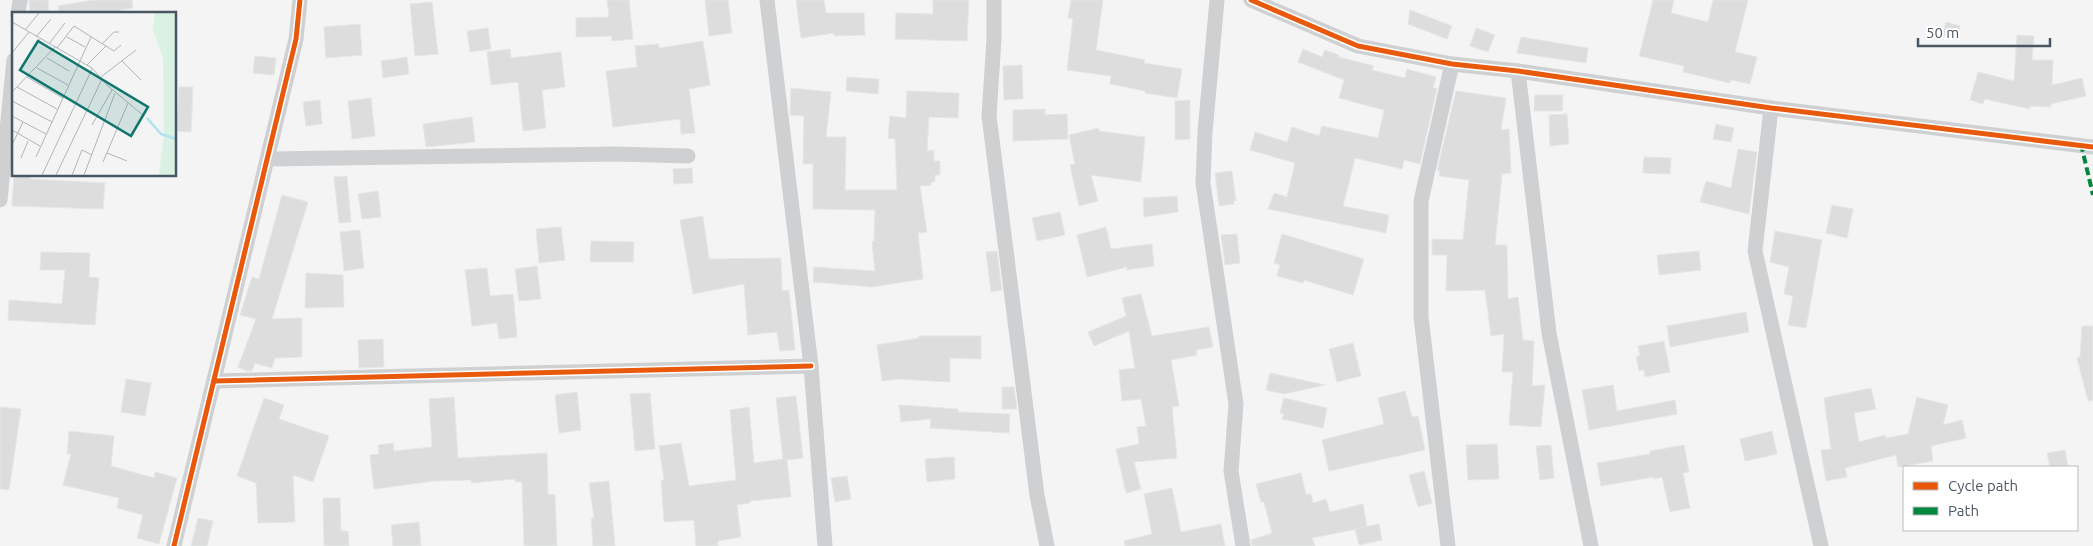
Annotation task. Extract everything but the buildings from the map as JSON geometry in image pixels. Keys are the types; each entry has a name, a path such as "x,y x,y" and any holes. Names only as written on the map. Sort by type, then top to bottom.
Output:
{"street":[{"path":"174,546 296,39 300,0"},
{"path":"766,0 811,366 825,546"},
{"path":"994,0 994,39 989,116 1037,495 1047,546"},
{"path":"1217,0 1205,132 1203,183 1236,404 1231,471 1243,546"},
{"path":"1251,0 1358,46 1452,64 1518,70 1771,108 2093,147"},
{"path":"1448,546 1421,317 1421,201 1452,64"},
{"path":"1518,70 1548,333 1590,546"},
{"path":"0,200 12,80"},
{"path":"1771,108 1755,251 1821,546"},
{"path":"268,159 616,154 688,156"},
{"path":"214,381 811,366"}],"marked path":[{"path":"2081,144 2093,195"}],"cycle path":[{"path":"174,546 296,39 300,0"},
{"path":"1251,0 1358,46 1452,64 1518,71 1771,108 2093,147"},
{"path":"214,381 811,366"}]}
